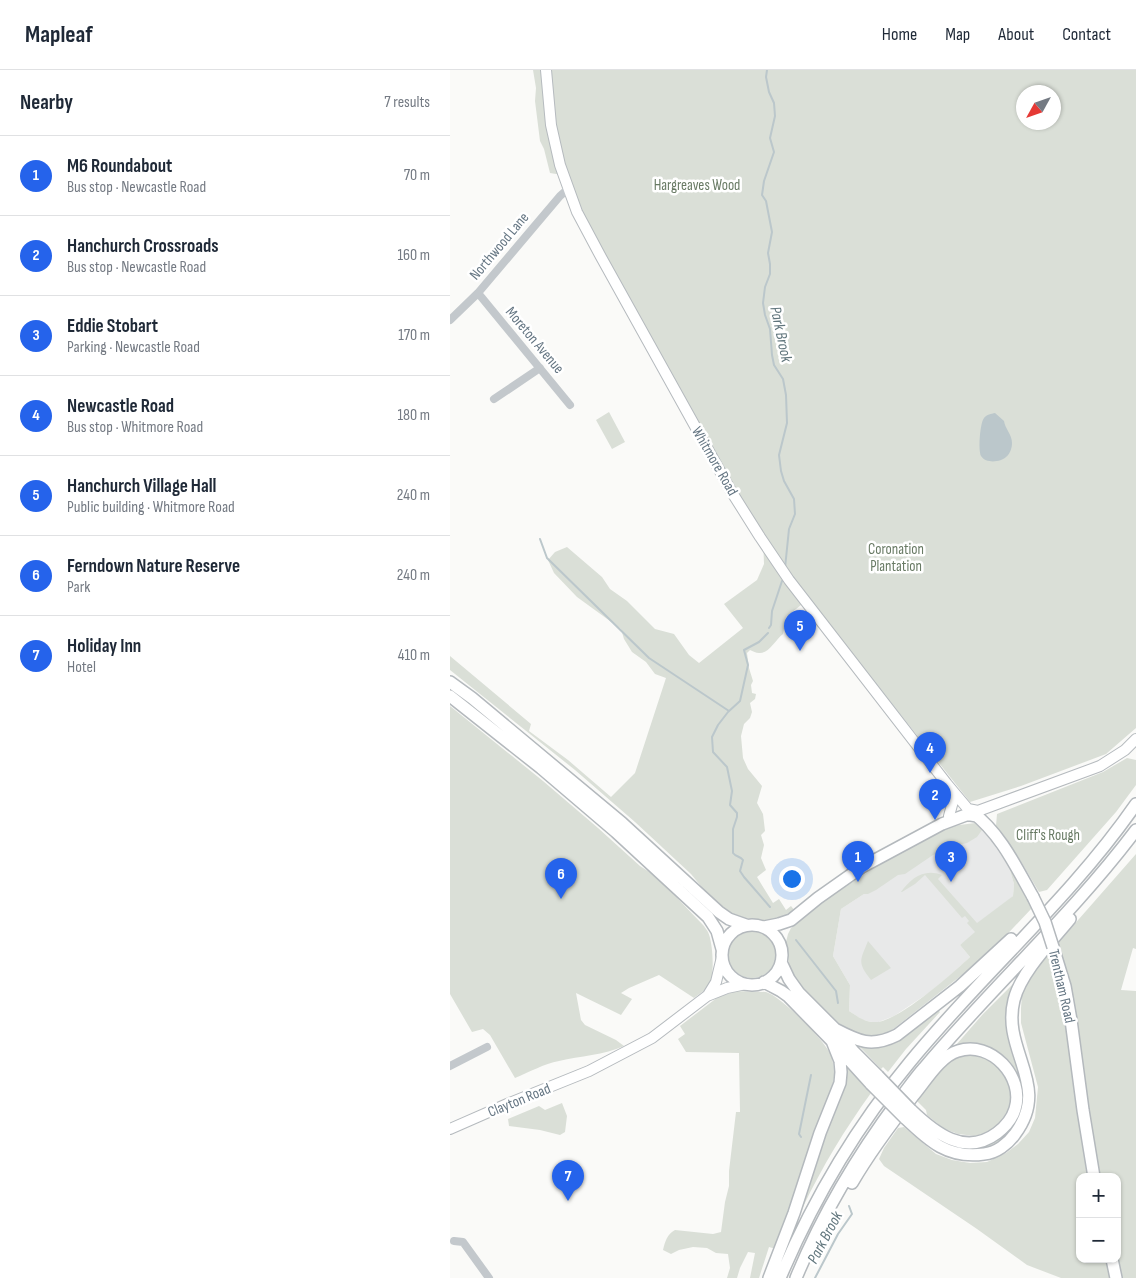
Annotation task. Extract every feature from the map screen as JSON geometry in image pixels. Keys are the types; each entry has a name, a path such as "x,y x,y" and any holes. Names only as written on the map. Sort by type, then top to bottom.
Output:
{"highway":[{"path":"450,682 472,698 622,823 719,912 729,919 746,925"},
{"path":"450,696 593,813 708,917 717,931 723,962 728,972 736,980 746,984 755,984 769,980 781,962 782,953 774,934 764,927 746,925 740,927 726,938 722,953"},
{"path":"780,1278 810,1213 841,1157 870,1112 916,1055 963,1002 1074,882 1136,804"},
{"path":"933,829 940,820 949,816 973,813"},
{"path":"780,945 791,920 862,867 933,829 945,828 973,813"},
{"name":"Trentham Road","path":"973,813 1001,841 1045,922 1065,986 1093,1173"},
{"path":"834,1029 858,1041 867,1042 886,1040 897,1035 986,964 1126,818"},
{"path":"796,1278 825,1215 854,1164 881,1124 950,1037 1053,927 1116,856 1136,830"},
{"path":"764,982 788,996 908,1114 935,1144 959,1155 988,1154 1006,1145 1012,1139 1026,1117 1029,1102 1029,1088 1012,1030 1013,1002 1017,989 1030,968 1136,838"},
{"path":"764,927 791,920"},
{"path":"781,962 794,986 854,1052 874,1080"},
{"path":"769,1278 794,1213 820,1133 840,1083 840,1061 832,1041"},
{"path":"804,1278 836,1210 870,1153 934,1069 943,1060 958,1051 968,1049 987,1052 995,1056 1010,1074 1016,1092 1015,1109 1008,1122 995,1135 977,1142 961,1142 943,1136 908,1114"},
{"path":"1113,1263 1116,1278"}],"main road":[{"name":"Whitmore Road","path":"546,70 551,125 560,165 577,212 732,491 789,580 955,794 973,813"},
{"path":"973,813 1005,806 1015,796 1100,766 1125,750 1135,741"},
{"path":"949,816 955,794"},
{"path":"707,996 716,982 722,953"},
{"path":"707,996 727,988 746,984"},
{"name":"Clayton Road","path":"450,1129 589,1071 652,1038 707,996"}],"street":[{"name":"Northwood Lane","path":"450,320 478,293 568,189"},
{"name":"Moreton Avenue","path":"478,293 570,405"},
{"path":"494,399 540,368"},
{"path":"450,1066 487,1047"},
{"path":"454,1241 463,1242 489,1278"}],"shaded area":[{"path":"995,413 1004,421 1012,440 1012,445 1010,453 1004,459 990,461 983,459 981,456 981,431 984,418"},
{"path":"982,825 996,842 992,842 1009,867 1014,884 1013,896 976,933 960,945 970,957 930,992 894,1016 876,1023 863,1020 849,1011 850,985 833,956 841,909 902,869 982,830"}],"green space":[{"path":"533,70 1136,70 1136,728 1106,754 1021,786 970,802 804,593 801,605 786,617 783,634 772,646 763,653 750,650 747,653 753,681 751,685 752,693 756,694 755,699 750,703 752,712 750,718 744,724 741,736 743,758 748,769 762,786 757,803 763,814 765,831 761,835 764,845 761,858 766,870 757,877 773,903 779,899 786,910 791,906 795,911 785,919 771,922 745,918 729,913 709,896 691,874 635,822 575,770 450,670 450,656 531,724 529,731 568,760 611,797 635,773 666,678 655,674 646,662 632,652 624,639 621,629 577,597 554,573 548,560 555,552 567,547 602,577 610,589 627,601 655,629 674,634 689,655 699,663 743,628 724,604 757,580 764,564 763,537 735,491 580,211 566,173 550,173 540,141 535,101 536,88"},
{"path":"609,412 625,442 612,449 596,420"},
{"path":"450,706 543,781 640,866 657,877 708,932 713,959 711,981 706,989 694,998 659,975 621,993 632,999 621,1015 576,993 581,1020 585,1025 624,1046 600,1053 553,1062 515,1078 490,1035 483,1029 472,1032 450,994"},
{"name":"Cliff's Rough","path":"1127,758 1136,760 1136,785 1116,812 1047,890 1039,892 1020,860 996,826 997,814 1103,772"},
{"path":"975,823 982,830 977,837 967,843 933,855 905,874 898,875 876,890 864,894 841,909 833,956 850,985 849,1011 867,1021 874,1022 896,1015 910,1007 970,957 960,945 975,932 967,923 969,921 965,916 962,918 925,875 915,884 901,892 909,882 918,876 929,873 942,875 938,879 977,923 1013,896 1014,884 1009,867 1018,878 1032,908 998,944 972,967 892,1030 883,1035 870,1037 852,1032 840,1026 797,983 790,970 786,942 791,928 824,901 883,862 952,826"},
{"path":"1136,854 1136,949 1133,948 1121,990 1136,991 1136,1278 1061,1278 1027,1265 884,1166 879,1159 898,1128 904,1127 936,1154 952,1160 970,1163 987,1162 1006,1153 1029,1132 1035,1118 1038,1087 1021,1023 1022,994 1036,968"},
{"path":"752,930 761,932 769,937 774,945 776,954 774,963 769,971 761,976 752,978 743,976 735,971 730,963 728,954 730,945 735,937 743,932"},
{"path":"868,941 891,968 871,980 861,961"},
{"path":"1014,983 1012,991 1026,1093 1015,1130 995,1146 972,1152 942,1143 936,1136 996,1140 1020,1084 1016,1073 1002,1054 990,1047 972,1043 956,1045"},
{"path":"736,991 766,992 782,1002 802,1020 827,1048 831,1055 834,1069 833,1083 776,1249 769,1247 759,1278 750,1278 755,1253 748,1252 737,1278 727,1278 730,1268 728,1254 716,1253 707,1248 693,1247 671,1254 663,1250 668,1236 675,1230 713,1234 721,1232 729,1186 736,1112 740,1112 739,1053 686,1052 678,1039 685,1034 680,1026 718,997"},
{"path":"936,1008 940,1012 888,1072 883,1067 881,1069 859,1046 870,1047"},
{"path":"977,1053 993,1059 1009,1079 1012,1100 1008,1115 992,1132 975,1136 958,1134 943,1128 927,1115 926,1110 915,1099 931,1079 955,1056"},
{"path":"844,1061 868,1086 866,1088 871,1093 834,1149 803,1207 801,1206 843,1084"},
{"path":"562,1103 567,1116 565,1132 560,1135 509,1126 508,1119 539,1106 545,1110"}],"waterway":[{"name":"Park Brook","path":"767,70 766,77 769,92 774,103 775,116 770,138 774,152 764,181 762,195 766,201 772,232 768,253 770,274 765,287 763,303 770,329 774,365 783,379 786,395 787,423 779,455 784,481 794,499 795,514 789,529 785,568"},
{"path":"540,539 547,558 649,658 729,711"},
{"name":"Park Brook","path":"769,628 772,611 782,581"},
{"name":"Park Brook","path":"768,633 759,642 744,650 748,665 740,701 728,712 712,737 713,752 727,767 732,791 730,805 737,813 733,829 733,853 743,860 740,871 744,877 770,907"},
{"name":"Park Brook","path":"796,940 836,991 838,1003"},
{"name":"Park Brook","path":"801,1137 799,1134 811,1075"},
{"name":"Park Brook","path":"815,1278 838,1234 852,1214 849,1206"}],"place":[{"name":"Hanchurch Village Hall","path":"800,651"},
{"name":"Newcastle Road","path":"930,773"},
{"name":"Hanchurch Crossroads","path":"935,820"},
{"name":"M6 Roundabout","path":"858,882"},
{"name":"Eddie Stobart","path":"951,882"},
{"name":"Ferndown Nature Reserve","path":"561,899"},
{"name":"Holiday Inn","path":"568,1201"}],"park label":[{"name":"Hargreaves Wood","path":"697,185"},
{"name":"Coronation Plantation","path":"896,558"}]}
